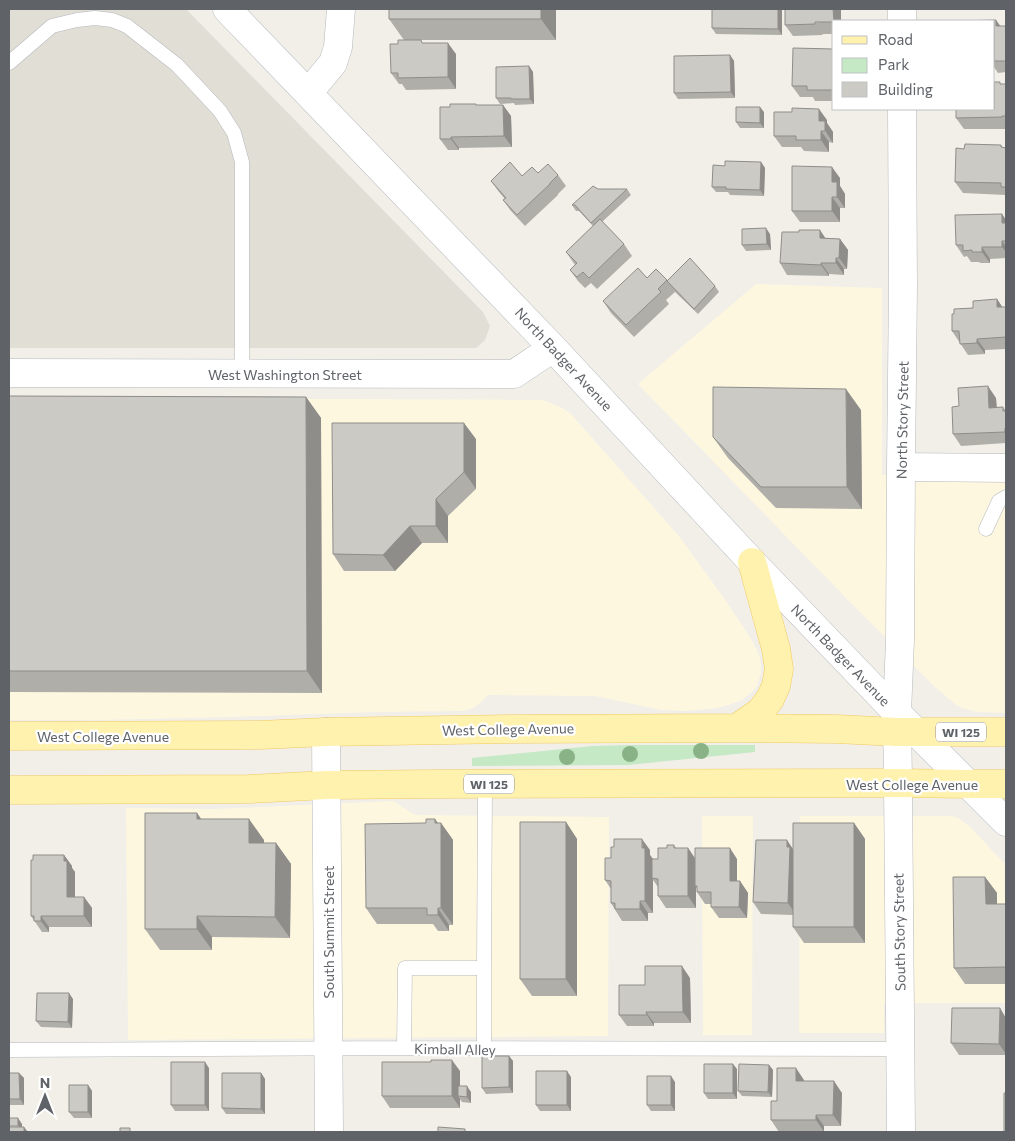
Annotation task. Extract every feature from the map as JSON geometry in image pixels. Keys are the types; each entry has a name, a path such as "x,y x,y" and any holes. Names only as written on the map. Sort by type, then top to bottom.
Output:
{"main road":[{"path":"738,728 760,712 770,699 776,686 779,669 776,649 752,562"},
{"name":"West College Avenue","path":"9,736 260,735 326,732 738,728 836,729 903,726 1006,732"},
{"name":"West College Avenue","path":"9,790 249,789 327,785 485,784 898,782 1006,784"}],"street":[{"name":"North Badger Avenue","path":"227,9 553,348 903,726 969,784 1006,822"},
{"path":"308,92 333,63 338,47 341,9"},
{"name":"North Story Street","path":"902,110 904,286 900,640 903,726"},
{"name":"West Washington Street","path":"9,373 514,374 553,348"},
{"path":"901,467 1006,468"},
{"name":"South Story Street","path":"901,1132 898,782 903,726"},
{"name":"South Summit Street","path":"326,732 329,1132"}],"lane":[{"path":"9,63 52,26 95,18 112,20 127,26 177,65 220,111 234,133 242,162 242,374"},
{"path":"986,529 999,501 1006,497"},
{"path":"484,1049 485,784"},
{"path":"404,1048 405,968 484,968"},
{"name":"Kimball Alley","path":"9,1050 404,1048 900,1050"}],"shaded area":[{"path":"9,9 186,9 483,312 490,326 485,340 476,348 9,348"},
{"path":"756,284 882,288 882,475 1006,474 1006,713 977,712 962,708 935,687 638,384"},
{"path":"9,400 543,400 570,413 679,536 726,601 752,640 759,655 761,673 757,686 742,700 732,704 717,708 686,711 661,710 595,696 488,695 473,708 463,711 98,720 9,720"},
{"path":"394,801 413,814 421,815 609,817 608,1036 128,1040 126,808 215,809"},
{"path":"702,816 753,816 752,1035 703,1035"},
{"path":"800,816 952,816 969,826 1006,865 1006,1003 884,1003 884,1033 799,1033"}],"green space":[{"path":"755,745 755,752 628,765 472,766 472,758 593,746"}],"building":[{"path":"389,9 541,9 541,19 389,19"},
{"path":"712,9 778,9 778,29 712,28"},
{"path":"785,9 833,9 834,20 832,22 785,25"},
{"path":"995,20 996,26 1006,26 1006,61 995,61"},
{"path":"398,40 421,40 422,43 448,43 448,77 398,78 398,73 391,73 390,44 398,44"},
{"path":"793,48 832,49 832,90 807,90 807,86 792,86"},
{"path":"730,55 731,92 674,93 674,56"},
{"path":"529,66 530,99 496,98 496,67"},
{"path":"995,82 1006,84 1006,116 956,118 956,110 995,110"},
{"path":"450,104 503,105 504,136 440,139 440,107 450,107"},
{"path":"736,107 760,107 760,123 736,122"},
{"path":"792,108 819,109 819,121 825,121 825,131 821,131 821,140 796,140 796,136 774,136 774,112 792,112"},
{"path":"965,144 1001,145 1001,147 1006,148 1006,187 1001,187 1001,183 955,182 956,148 964,149"},
{"path":"725,161 761,162 760,190 712,187 713,165 725,166"},
{"path":"510,162 522,176 532,167 538,173 548,164 558,175 517,215 503,200 506,198 491,181"},
{"path":"792,166 832,167 832,182 837,182 837,197 832,197 832,211 792,211"},
{"path":"593,186 598,189 627,189 591,223 575,205 572,205"},
{"path":"1002,214 1002,223 1006,223 1006,241 1002,241 1002,247 982,247 982,252 972,252 972,250 963,251 963,245 956,245 955,215"},
{"path":"600,219 624,244 589,278 583,272 577,277 570,270 577,263 566,252"},
{"path":"766,228 767,244 742,245 742,229"},
{"path":"799,230 820,230 820,238 840,239 839,258 836,258 836,263 821,263 821,265 780,263 782,232 799,232"},
{"path":"690,258 715,286 694,309 667,281"},
{"path":"638,268 647,278 656,269 667,280 658,289 661,292 626,325 603,301"},
{"path":"997,299 997,307 1006,307 1006,337 977,339 977,343 960,344 959,331 952,331 952,314 954,314 954,309 973,308 973,301"},
{"path":"988,386 989,408 1003,407 1003,411 1006,411 1005,432 953,434 952,407 959,406 958,388"},
{"path":"713,387 846,389 847,487 761,487 713,437"},
{"path":"9,396 306,397 307,671 9,671"},
{"path":"332,423 464,423 464,472 436,499 436,526 410,526 383,555 333,554"},
{"path":"145,813 197,813 197,819 249,819 249,843 276,843 275,917 197,916 197,929 145,929"},
{"path":"426,819 435,819 435,823 441,823 441,908 438,908 438,915 427,915 427,908 366,908 365,824 426,823"},
{"path":"520,822 566,822 566,979 520,979"},
{"path":"793,823 854,823 854,927 793,927"},
{"path":"614,839 642,839 642,848 645,848 645,901 640,901 640,909 615,909 615,903 611,903 611,881 605,880 605,858 611,858 611,847 614,847"},
{"path":"756,840 787,840 787,847 790,847 788,903 753,902"},
{"path":"667,845 674,845 674,848 688,848 688,896 658,896 658,879 652,878 652,859 658,859 658,848 667,848"},
{"path":"695,848 730,848 730,881 740,881 739,907 711,907 711,892 697,892 697,886 695,886"},
{"path":"33,855 64,855 64,861 67,861 67,897 84,897 84,916 41,916 41,921 34,921 34,916 31,916 31,860 33,860"},
{"path":"953,877 985,877 986,904 1006,904 1006,967 954,968"},
{"path":"645,966 682,966 683,1012 646,1012 647,1015 619,1015 619,985 645,985"},
{"path":"37,993 69,993 68,1022 36,1021"},
{"path":"952,1008 1000,1008 999,1044 951,1043"},
{"path":"482,1056 509,1056 509,1087 482,1088"},
{"path":"431,1060 452,1060 452,1096 382,1096 382,1062 431,1062"},
{"path":"171,1062 205,1062 205,1105 171,1105"},
{"path":"704,1064 733,1064 733,1093 704,1093"},
{"path":"739,1064 769,1065 768,1092 738,1091"},
{"path":"777,1068 796,1068 796,1081 834,1081 833,1115 816,1115 816,1120 771,1120 771,1101 777,1101"},
{"path":"536,1071 567,1071 567,1105 536,1105"},
{"path":"9,1073 19,1073 20,1099 9,1099"},
{"path":"222,1073 261,1073 261,1109 222,1108"},
{"path":"647,1076 671,1076 671,1105 647,1105"},
{"path":"69,1085 88,1085 88,1112 69,1112"},
{"path":"458,1086 467,1086 467,1097 458,1096"},
{"path":"1004,1093 1006,1093 1006,1132 1004,1132"},
{"path":"9,1118 18,1118 18,1126 9,1126"},
{"path":"9,1127 24,1127 24,1132 9,1132"},
{"path":"438,1127 465,1129 465,1132 438,1132"},
{"path":"120,1128 130,1128 130,1132 120,1132"}]}
